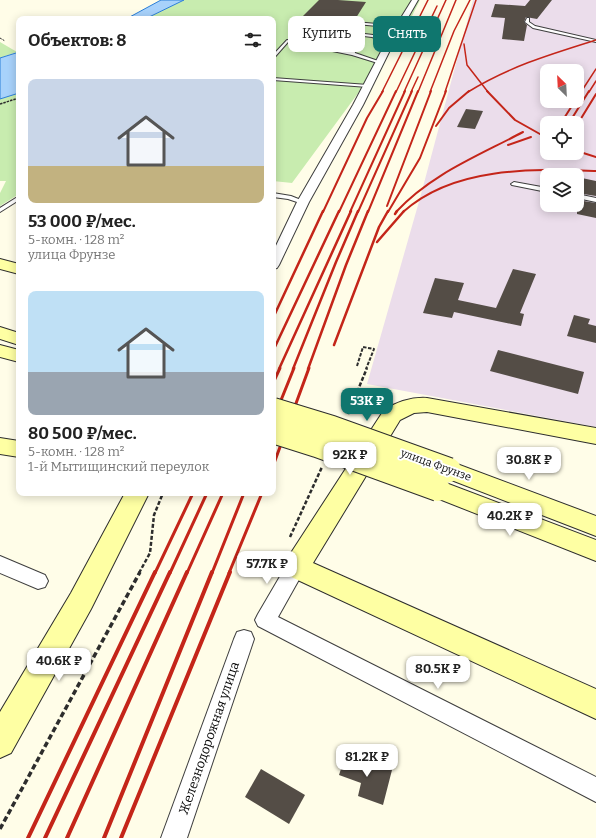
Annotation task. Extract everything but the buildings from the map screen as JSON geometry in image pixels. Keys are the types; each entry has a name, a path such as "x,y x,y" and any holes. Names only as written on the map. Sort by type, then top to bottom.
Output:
{"main road":[{"path":"0,264 16,268"},
{"path":"0,333 16,338"},
{"path":"0,351 16,355"},
{"path":"596,436 427,405 414,405 401,409 392,415 292,555 596,704"},
{"name":"улица Фрунзе","path":"276,411 332,428 596,551"},
{"name":"улица Фрунзе","path":"276,432 317,445 444,480 596,526"},
{"path":"0,446 16,449"},
{"path":"0,742 81,600 135,496"}],"street":[{"path":"406,16 415,0"},
{"path":"276,259 303,202 368,86 385,52"},
{"path":"292,555 265,620 596,790"},
{"path":"0,564 38,581"},
{"name":"Железнодорожная улица","path":"174,838 244,639"}],"lane":[{"path":"528,19 527,22 534,27 596,41"},
{"path":"276,54 287,41 353,54 380,63"},
{"path":"276,79 368,86"},
{"path":"514,184 540,189"},
{"path":"276,195 290,197 303,202"},
{"path":"584,197 596,200"},
{"path":"0,210 16,200"}],"path":[{"path":"0,38 5,41 0,42"},
{"path":"0,104 16,99"},
{"path":"347,416 374,349 363,347 357,366"},
{"path":"292,555 323,465"},
{"path":"0,829 150,553 154,514 162,496"}],"shaded area":[{"path":"473,0 596,0 596,427 367,384 420,198"}],"green space":[{"path":"184,0 420,0 412,16 373,16 373,52 388,52 292,183 276,181 276,16 151,16"},
{"path":"0,42 16,51 16,52 0,58"},
{"path":"16,94 16,196 0,206 0,193 6,181 0,181 0,99"}],"water":[{"path":"161,0 184,0 151,16 132,16"},
{"path":"16,53 16,94 0,99 0,58"}],"railway":[{"path":"382,92 428,0"},
{"path":"404,92 446,0"},
{"path":"418,92 456,0"},
{"path":"430,92 454,31 470,0"},
{"path":"445,92 476,0"},
{"path":"396,92 437,6"},
{"path":"482,84 514,68 596,40"},
{"path":"464,44 467,65 482,84"},
{"path":"584,87 596,69"},
{"path":"411,92 418,77"},
{"path":"589,92 596,81"},
{"path":"468,92 482,84"},
{"path":"482,84 488,92"},
{"path":"323,212 367,118 383,91"},
{"path":"339,212 396,91"},
{"path":"350,212 405,91"},
{"path":"358,212 412,91"},
{"path":"368,212 418,91"},
{"path":"387,206 431,91"},
{"path":"388,212 420,158 446,91"},
{"path":"436,126 449,108 469,91"},
{"path":"487,91 515,120 540,134"},
{"path":"573,116 589,91"},
{"path":"583,116 596,94"},
{"path":"565,116 571,108"},
{"path":"397,211 424,187 440,176 523,132"},
{"path":"508,145 531,137"},
{"path":"584,153 596,157"},
{"path":"403,212 423,197 446,186 470,178 520,171 596,171"},
{"path":"276,312 323,211"},
{"path":"276,345 339,211"},
{"path":"279,369 351,211"},
{"path":"293,369 358,211"},
{"path":"308,369 346,265 368,211"},
{"path":"334,345 379,227 388,211"},
{"path":"377,242 403,212"},
{"path":"276,377 280,368"},
{"path":"276,413 294,368"},
{"path":"276,458 309,368"},
{"path":"155,573 192,496"},
{"path":"170,573 206,496"},
{"path":"187,573 222,496"},
{"path":"212,573 243,496"},
{"path":"229,573 261,496"},
{"path":"28,838 155,572"},
{"path":"45,838 170,572"},
{"path":"67,838 187,572"},
{"path":"104,838 212,572"},
{"path":"121,838 230,572"}]}
